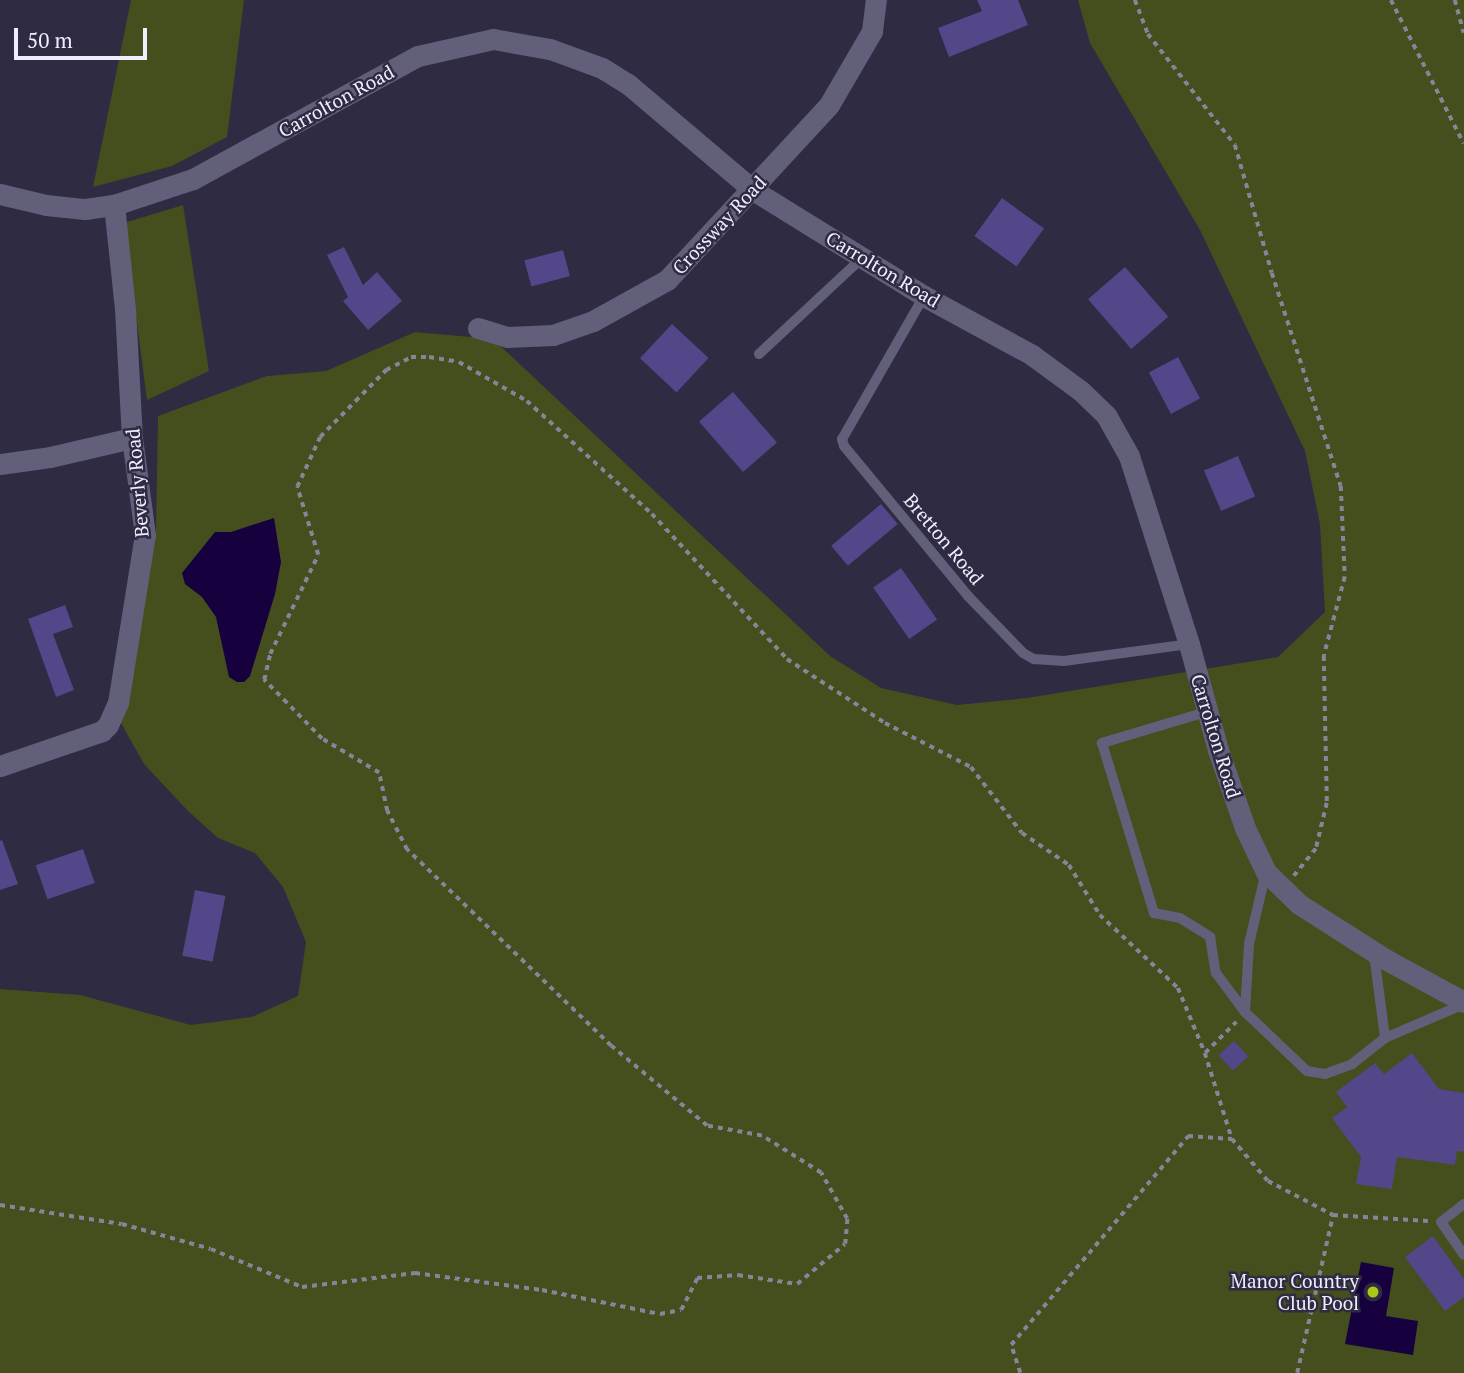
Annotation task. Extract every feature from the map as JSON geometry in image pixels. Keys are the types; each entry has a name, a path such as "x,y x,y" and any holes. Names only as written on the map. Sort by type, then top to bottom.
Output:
{"street":[{"name":"Crossway Road","path":"478,328 507,337 553,335 593,321 667,280 829,105 872,31 876,0"},
{"name":"Carrolton Road","path":"0,194 72,208 114,205 193,179 418,56 493,40 550,49 602,68 628,84 753,190 924,296 1032,355 1081,391 1107,415 1129,456 1189,644 1206,712 1245,828 1266,872 1299,904 1374,952 1464,1003"},
{"name":"Beverly Road","path":"0,766 102,731 108,725 118,703 145,535 132,438 125,309 114,205"},
{"path":"0,464 50,457 132,438"}],"lane":[{"path":"759,354 862,258"},
{"name":"Bretton Road","path":"924,296 842,439 844,446 968,596 1023,653 1049,661 1084,660 1189,644"},
{"path":"1206,712 1102,743 1154,914 1180,918 1210,937 1216,973 1245,1012 1307,1071 1325,1074 1352,1064 1385,1038 1464,1003"},
{"path":"1245,1012 1249,944 1266,872"},
{"path":"1374,952 1385,1038"},
{"path":"1464,1204 1441,1222 1464,1255"}],"path":[{"path":"1135,0 1148,34 1235,145 1272,273 1341,486 1345,576 1324,656 1326,803 1315,849 1284,889"},
{"path":"1391,0 1464,144"},
{"path":"1455,0 1464,33"},
{"path":"0,1205 122,1224 211,1249 302,1287 415,1273 542,1290 660,1314 681,1310 697,1278 738,1275 797,1284 845,1244 847,1219 821,1173 762,1136 707,1126 611,1046 407,850 387,811 379,773 322,738 264,680 270,654 318,555 297,487 320,438 386,370 411,357 459,362 527,401 652,514 787,659 885,723 971,767 1022,832 1069,866 1100,915 1178,988 1205,1053 1232,1139 1268,1181 1333,1214 1441,1222"},
{"path":"1205,1053 1245,1012"},
{"path":"1020,1373 1011,1345 1188,1136 1232,1139"},
{"path":"1297,1373 1333,1214"}],"green space":[{"path":"131,0 244,0 227,137 172,166 93,187"},
{"path":"1078,0 1464,0 1464,1373 0,1373 0,989 80,995 191,1025 252,1017 298,996 306,942 283,887 255,853 218,838 188,811 144,764 121,723 156,530 158,416 267,376 326,371 415,332 493,339 830,656 881,688 957,705 1027,698 1278,657 1325,612 1320,524 1305,451 1200,230 1090,43"},
{"path":"183,205 209,371 147,400 124,223"}],"shaded area":[{"path":"274,518 281,562 275,594 250,676 244,682 237,682 229,677 216,617 202,597 185,584 182,573 215,532 231,532"},
{"name":"Manor Country Club Pool","path":"1361,1262 1394,1268 1386,1316 1418,1321 1413,1355 1345,1344"}],"building":[{"path":"977,0 1018,0 1028,25 949,57 938,28 982,11"},
{"path":"1002,198 1044,229 1016,267 974,236"},
{"path":"344,247 363,285 377,272 402,301 368,330 343,301 348,297 327,255"},
{"path":"563,250 570,276 531,286 524,260"},
{"path":"1125,267 1168,317 1131,349 1088,299"},
{"path":"672,324 709,358 677,392 640,358"},
{"path":"1178,357 1200,398 1171,414 1149,372"},
{"path":"733,392 777,443 743,472 699,422"},
{"path":"1238,456 1255,497 1221,511 1204,470"},
{"path":"881,504 898,524 848,566 831,546"},
{"path":"901,568 937,620 909,639 873,588"},
{"path":"65,605 73,627 53,634 74,690 56,697 28,619"},
{"path":"2,840 18,884 0,890 0,841"},
{"path":"83,849 95,883 47,899 36,865"},
{"path":"195,890 225,896 213,962 182,956"},
{"path":"1234,1041 1248,1056 1233,1071 1219,1055"},
{"path":"1412,1053 1439,1089 1464,1093 1464,1152 1457,1151 1455,1165 1397,1157 1392,1189 1356,1184 1361,1157 1332,1118 1347,1107 1336,1092 1375,1063 1384,1074"},
{"path":"1433,1236 1464,1279 1464,1297 1445,1311 1405,1257"}],"place":[{"name":"Manor Country Club Pool","path":"1373,1292"}]}
